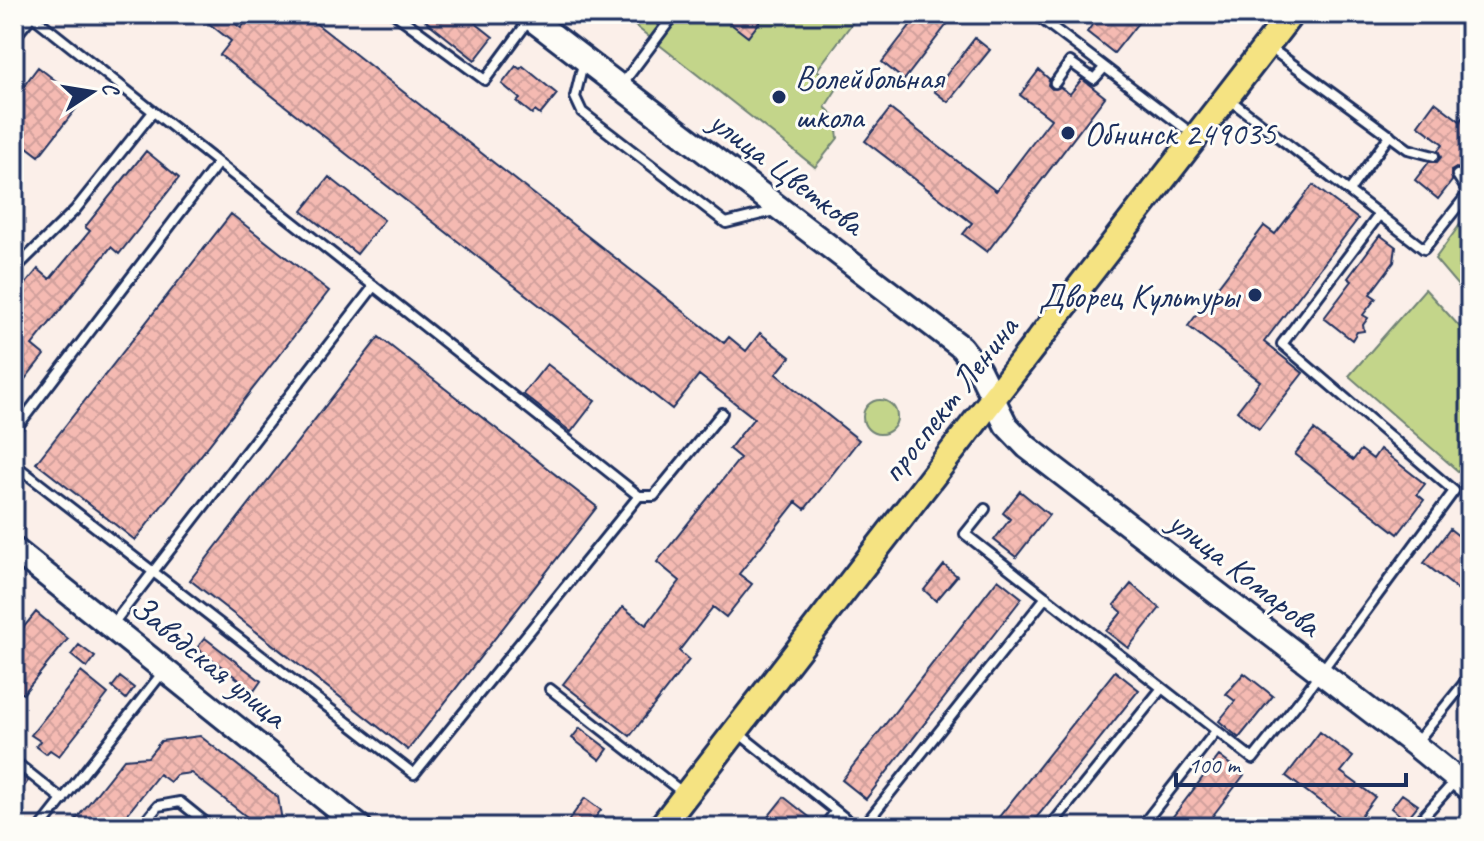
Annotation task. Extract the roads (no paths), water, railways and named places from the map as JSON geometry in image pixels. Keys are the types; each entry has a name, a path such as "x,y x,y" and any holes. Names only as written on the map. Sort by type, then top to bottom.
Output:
{"main road":[{"name":"проспект Ленина","path":"661,827 1291,14"}],"street":[{"name":"улица Цветкова","path":"528,16 961,347 994,397"},
{"name":"улица Комарова","path":"994,397 1006,425 1027,447 1463,785"},
{"name":"Заводская улица","path":"14,549 166,668 360,827"}],"lane":[{"path":"395,14 485,80 528,16"},
{"path":"1035,14 1196,137"},
{"path":"14,38 31,15 639,496 654,496 722,413"},
{"path":"619,87 674,15"},
{"path":"1267,45 1408,149 1434,156"},
{"path":"584,60 575,97 582,112 726,223 780,209"},
{"path":"1055,83 1070,62 1094,79 1104,68"},
{"path":"1227,97 1424,249 1469,194 1457,175"},
{"path":"14,270 75,210 153,112"},
{"path":"1349,191 1390,135"},
{"path":"14,431 218,163"},
{"path":"985,509 965,534 1253,759 1320,674 1454,491 1282,344 1379,215"},
{"path":"112,626 374,286"},
{"path":"14,464 414,774 639,496"},
{"path":"863,827 1046,597"},
{"path":"41,827 166,668"},
{"path":"1415,745 1470,676"},
{"path":"1050,827 1162,688"},
{"path":"550,689 686,795"},
{"path":"736,731 856,827"},
{"path":"1141,827 1216,731"},
{"path":"14,761 63,800"},
{"path":"1414,827 1463,785"},
{"path":"141,827 158,806 180,802 211,827"},
{"path":"824,827 836,811"}],"place":[{"name":"Волейбольная школа","path":"779,97"},
{"name":"Обнинск 249035","path":"1068,133"},
{"name":"Дворец Культуры","path":"1255,295"}]}
